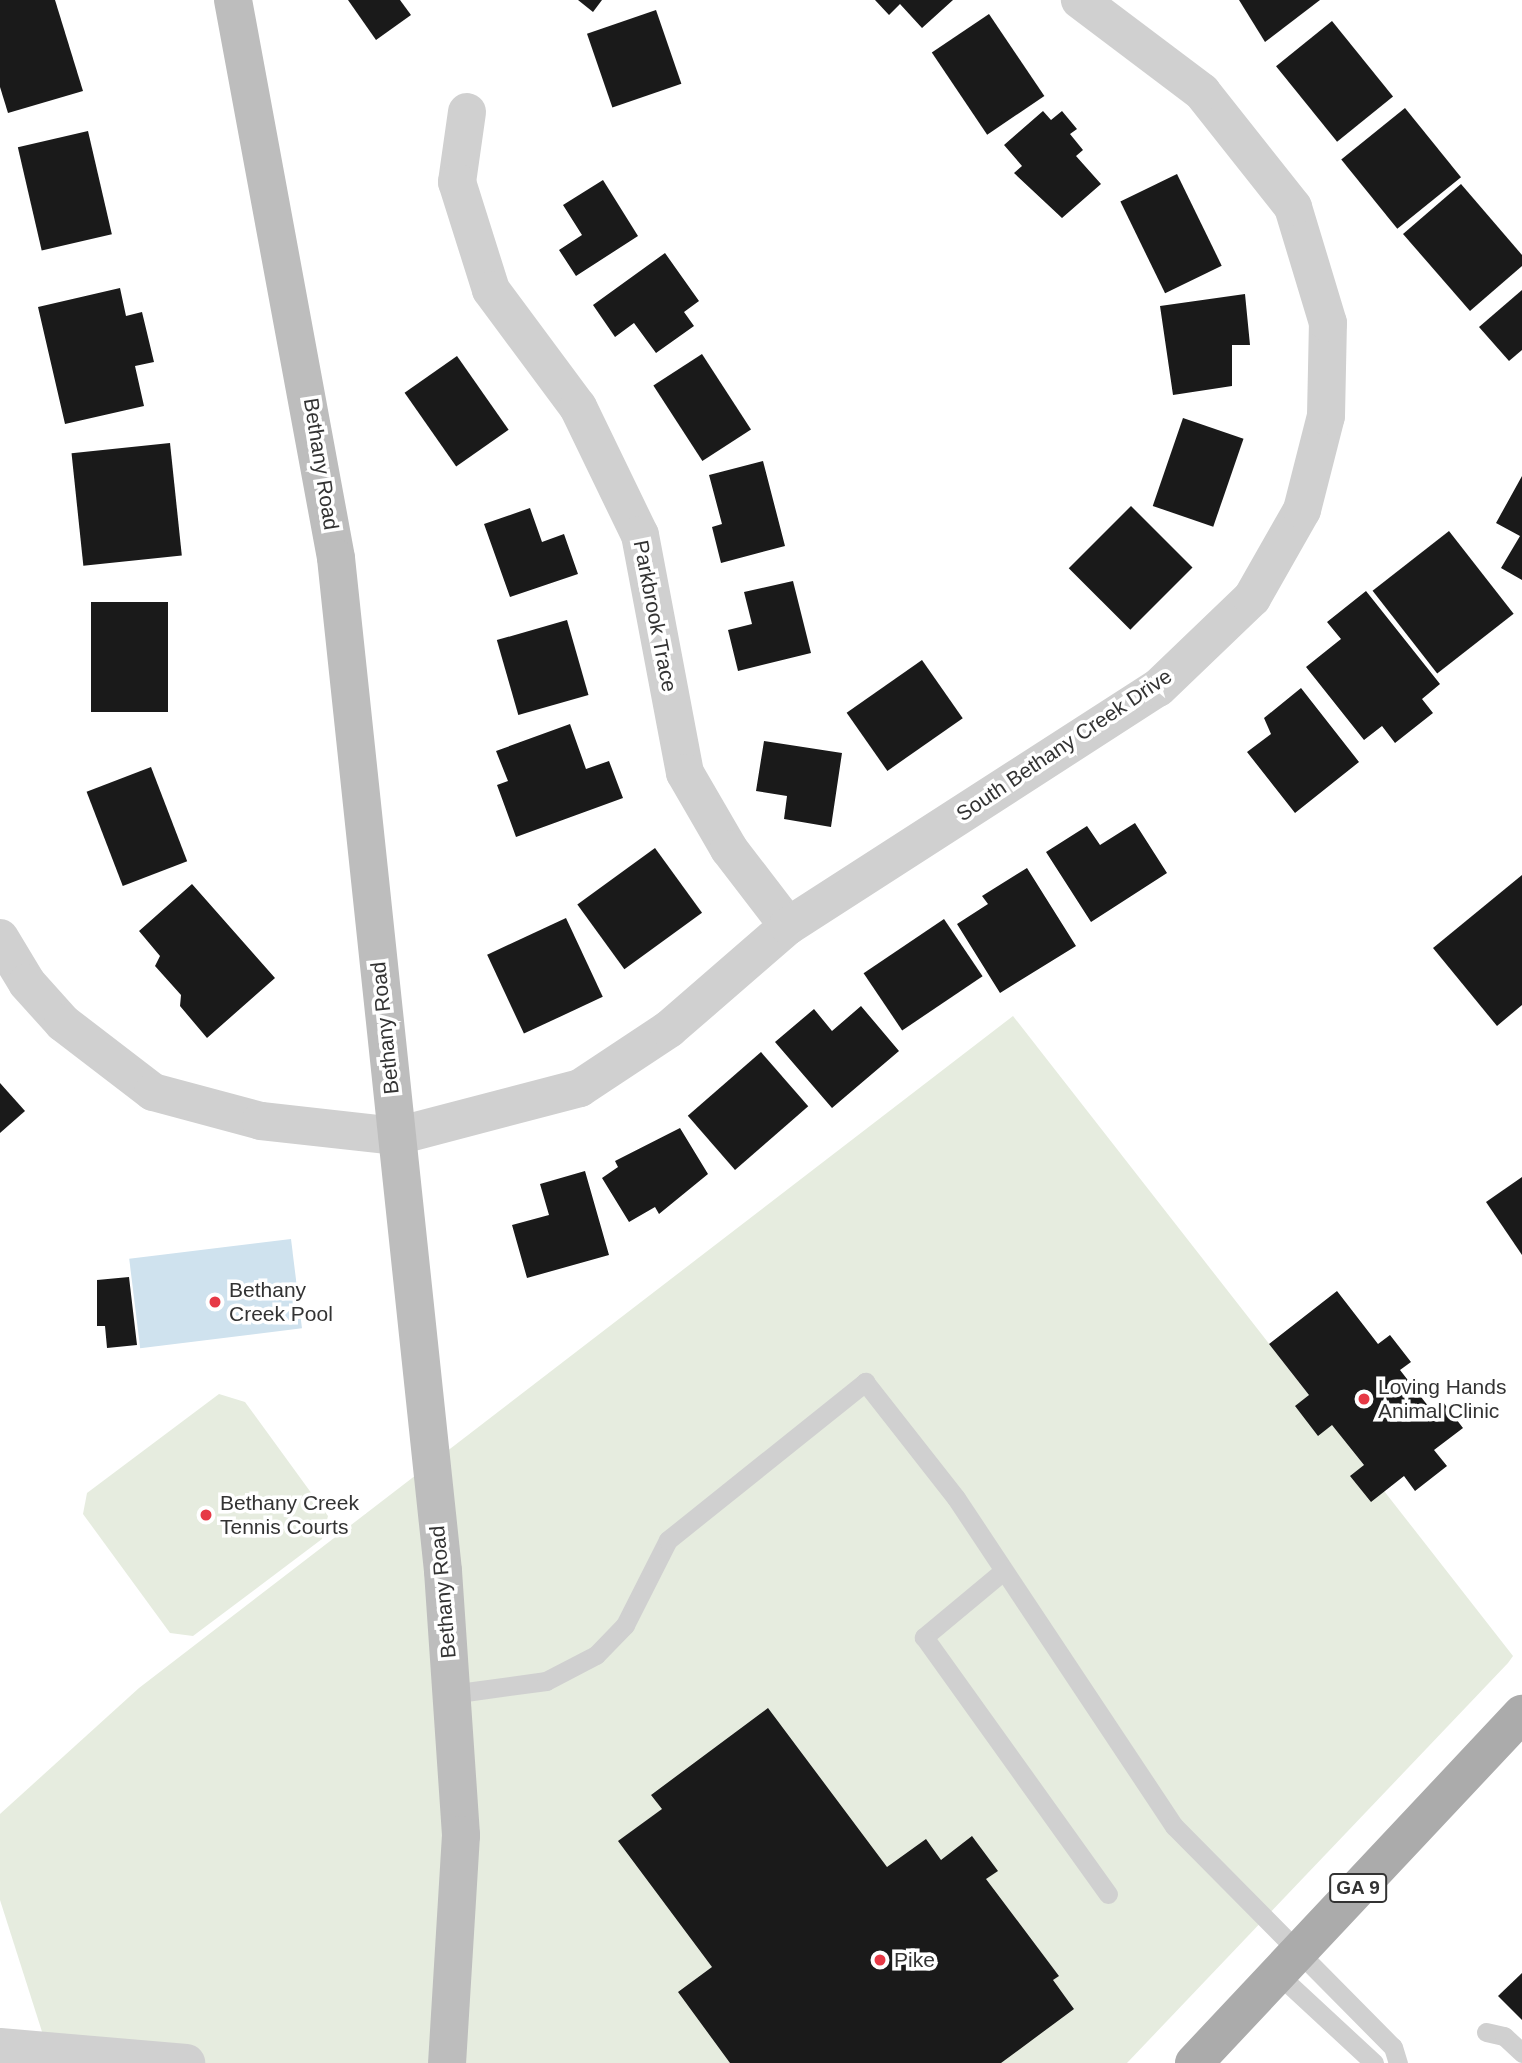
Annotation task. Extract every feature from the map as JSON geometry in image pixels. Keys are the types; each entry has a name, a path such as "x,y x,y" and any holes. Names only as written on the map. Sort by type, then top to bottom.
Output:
{"main road":[{"name":"GA 9","path":"1194,2063 1522,1714"}],"street":[{"name":"Bethany Road","path":"233,0 336,558 397,1136 451,1694 461,1835 447,2063"},
{"name":"South Bethany Creek Drive","path":"397,1136 580,1088 669,1029 788,926 1158,688 1252,598 1302,510 1326,416 1328,323 1293,208 1202,92 1080,0"},
{"name":"Parkbrook Trace","path":"467,112 457,182 491,290 578,407 640,535 685,773 729,849 788,926"},
{"path":"0,938 27,984 63,1023 153,1091 261,1121 397,1136"},
{"path":"0,2047 186,2063"}],"lane":[{"path":"451,1694 545,1681 596,1655 625,1625 668,1540 865,1382 956,1498 1002,1572 1174,1826 1374,2063"},
{"path":"1002,1572 923,1637 1108,1894"},
{"path":"1289,1963 1393,2047 1398,2063"},
{"path":"1486,2032 1504,2036 1522,2053"}],"shaded area":[{"path":"1013,1016 1513,1656 1508,1663 1127,2063 52,2063 0,1900 0,1814 139,1688"},
{"name":"Bethany Creek Tennis Courts","path":"219,1394 245,1402 328,1516 322,1539 193,1636 170,1633 83,1514 87,1493"}],"water":[{"name":"Bethany Creek Pool","path":"291,1239 302,1328 140,1348 129,1259"}],"building":[{"path":"0,0 55,0 83,91 8,113 0,87"},
{"path":"348,0 400,0 411,15 376,40"},
{"path":"578,0 602,0 593,12"},
{"path":"875,0 953,0 922,28 900,4 889,15"},
{"path":"1239,0 1320,0 1265,42"},
{"path":"656,10 681,84 612,108 587,34"},
{"path":"989,14 1044,96 987,135 932,53"},
{"path":"1332,21 1393,96 1337,142 1276,66"},
{"path":"1405,108 1461,177 1397,229 1341,160"},
{"path":"1043,111 1051,120 1062,111 1077,129 1070,134 1083,150 1076,156 1101,184 1062,218 1014,173 1022,166 1004,145"},
{"path":"88,131 112,234 42,250 18,147"},
{"path":"1177,174 1222,266 1165,293 1120,202"},
{"path":"603,180 638,236 576,276 559,250 582,235 563,205"},
{"path":"1461,184 1522,255 1522,266 1470,311 1403,234"},
{"path":"665,253 699,301 684,312 694,326 656,353 634,323 615,337 593,305"},
{"path":"120,288 126,316 142,312 154,362 135,366 144,406 65,424 38,307"},
{"path":"1522,290 1522,350 1509,361 1479,327"},
{"path":"1245,294 1250,345 1232,345 1232,386 1173,395 1160,306"},
{"path":"702,354 751,429 702,461 653,386"},
{"path":"457,356 509,430 456,466 405,393"},
{"path":"1183,418 1244,439 1213,527 1153,506"},
{"path":"170,443 182,555 83,566 72,453"},
{"path":"763,461 785,546 721,563 712,527 722,524 709,475"},
{"path":"1522,476 1522,580 1501,568 1520,536 1496,523"},
{"path":"1131,506 1193,568 1130,630 1069,568"},
{"path":"530,508 542,542 564,534 578,574 510,597 484,524"},
{"path":"1449,531 1514,614 1437,673 1373,591"},
{"path":"793,581 811,653 738,671 728,630 752,624 744,592"},
{"path":"1366,591 1440,684 1422,699 1433,713 1395,743 1382,726 1364,740 1306,667 1341,639 1327,622"},
{"path":"91,602 168,602 168,712 91,712"},
{"path":"567,620 588,695 518,715 497,640"},
{"path":"922,660 963,718 887,771 847,713"},
{"path":"1301,688 1359,762 1295,813 1247,752 1271,734 1264,718"},
{"path":"570,724 586,769 609,761 623,798 516,837 497,785 508,781 496,751"},
{"path":"764,741 842,753 831,827 784,819 787,796 756,791"},
{"path":"151,767 187,861 123,886 87,792"},
{"path":"1135,823 1167,873 1091,922 1046,852 1087,826 1100,845"},
{"path":"655,848 702,913 624,969 577,904"},
{"path":"1027,868 1076,946 1000,993 957,924 988,904 982,896"},
{"path":"1522,875 1522,1005 1497,1026 1433,948"},
{"path":"192,884 275,978 207,1038 180,1006 181,995 155,966 160,956 139,931"},
{"path":"566,918 603,997 524,1034 487,955"},
{"path":"944,919 983,976 902,1030 864,973"},
{"path":"861,1006 899,1051 832,1108 775,1042 814,1009 832,1031"},
{"path":"761,1052 808,1106 735,1170 688,1116"},
{"path":"0,1083 25,1111 0,1133"},
{"path":"680,1128 708,1174 659,1214 655,1207 629,1222 602,1178 618,1167 615,1161"},
{"path":"585,1171 609,1255 527,1278 512,1225 549,1215 540,1184"},
{"path":"1522,1177 1522,1255 1486,1202"},
{"path":"129,1277 137,1345 107,1348 105,1326 97,1326 97,1280"},
{"name":"Loving Hands Animal Clinic","path":"1337,1291 1378,1344 1390,1335 1411,1362 1400,1370 1432,1411 1443,1402 1463,1428 1434,1450 1447,1466 1415,1491 1404,1476 1371,1502 1350,1476 1364,1465 1332,1425 1318,1436 1295,1406 1309,1395 1269,1344"},
{"path":"768,1708 887,1867 926,1839 941,1860 972,1836 998,1871 986,1879 1059,1976 1053,1980 1074,2009 1001,2063 730,2063 678,1992 712,1967 618,1841 662,1809 651,1795"},
{"path":"1522,1973 1522,2020 1498,1996"}],"place":[{"name":"Bethany Creek Pool","path":"215,1302"},
{"name":"Loving Hands Animal Clinic","path":"1364,1399"},
{"name":"Bethany Creek Tennis Courts","path":"206,1515"},
{"name":"Pike","path":"880,1960"}]}
